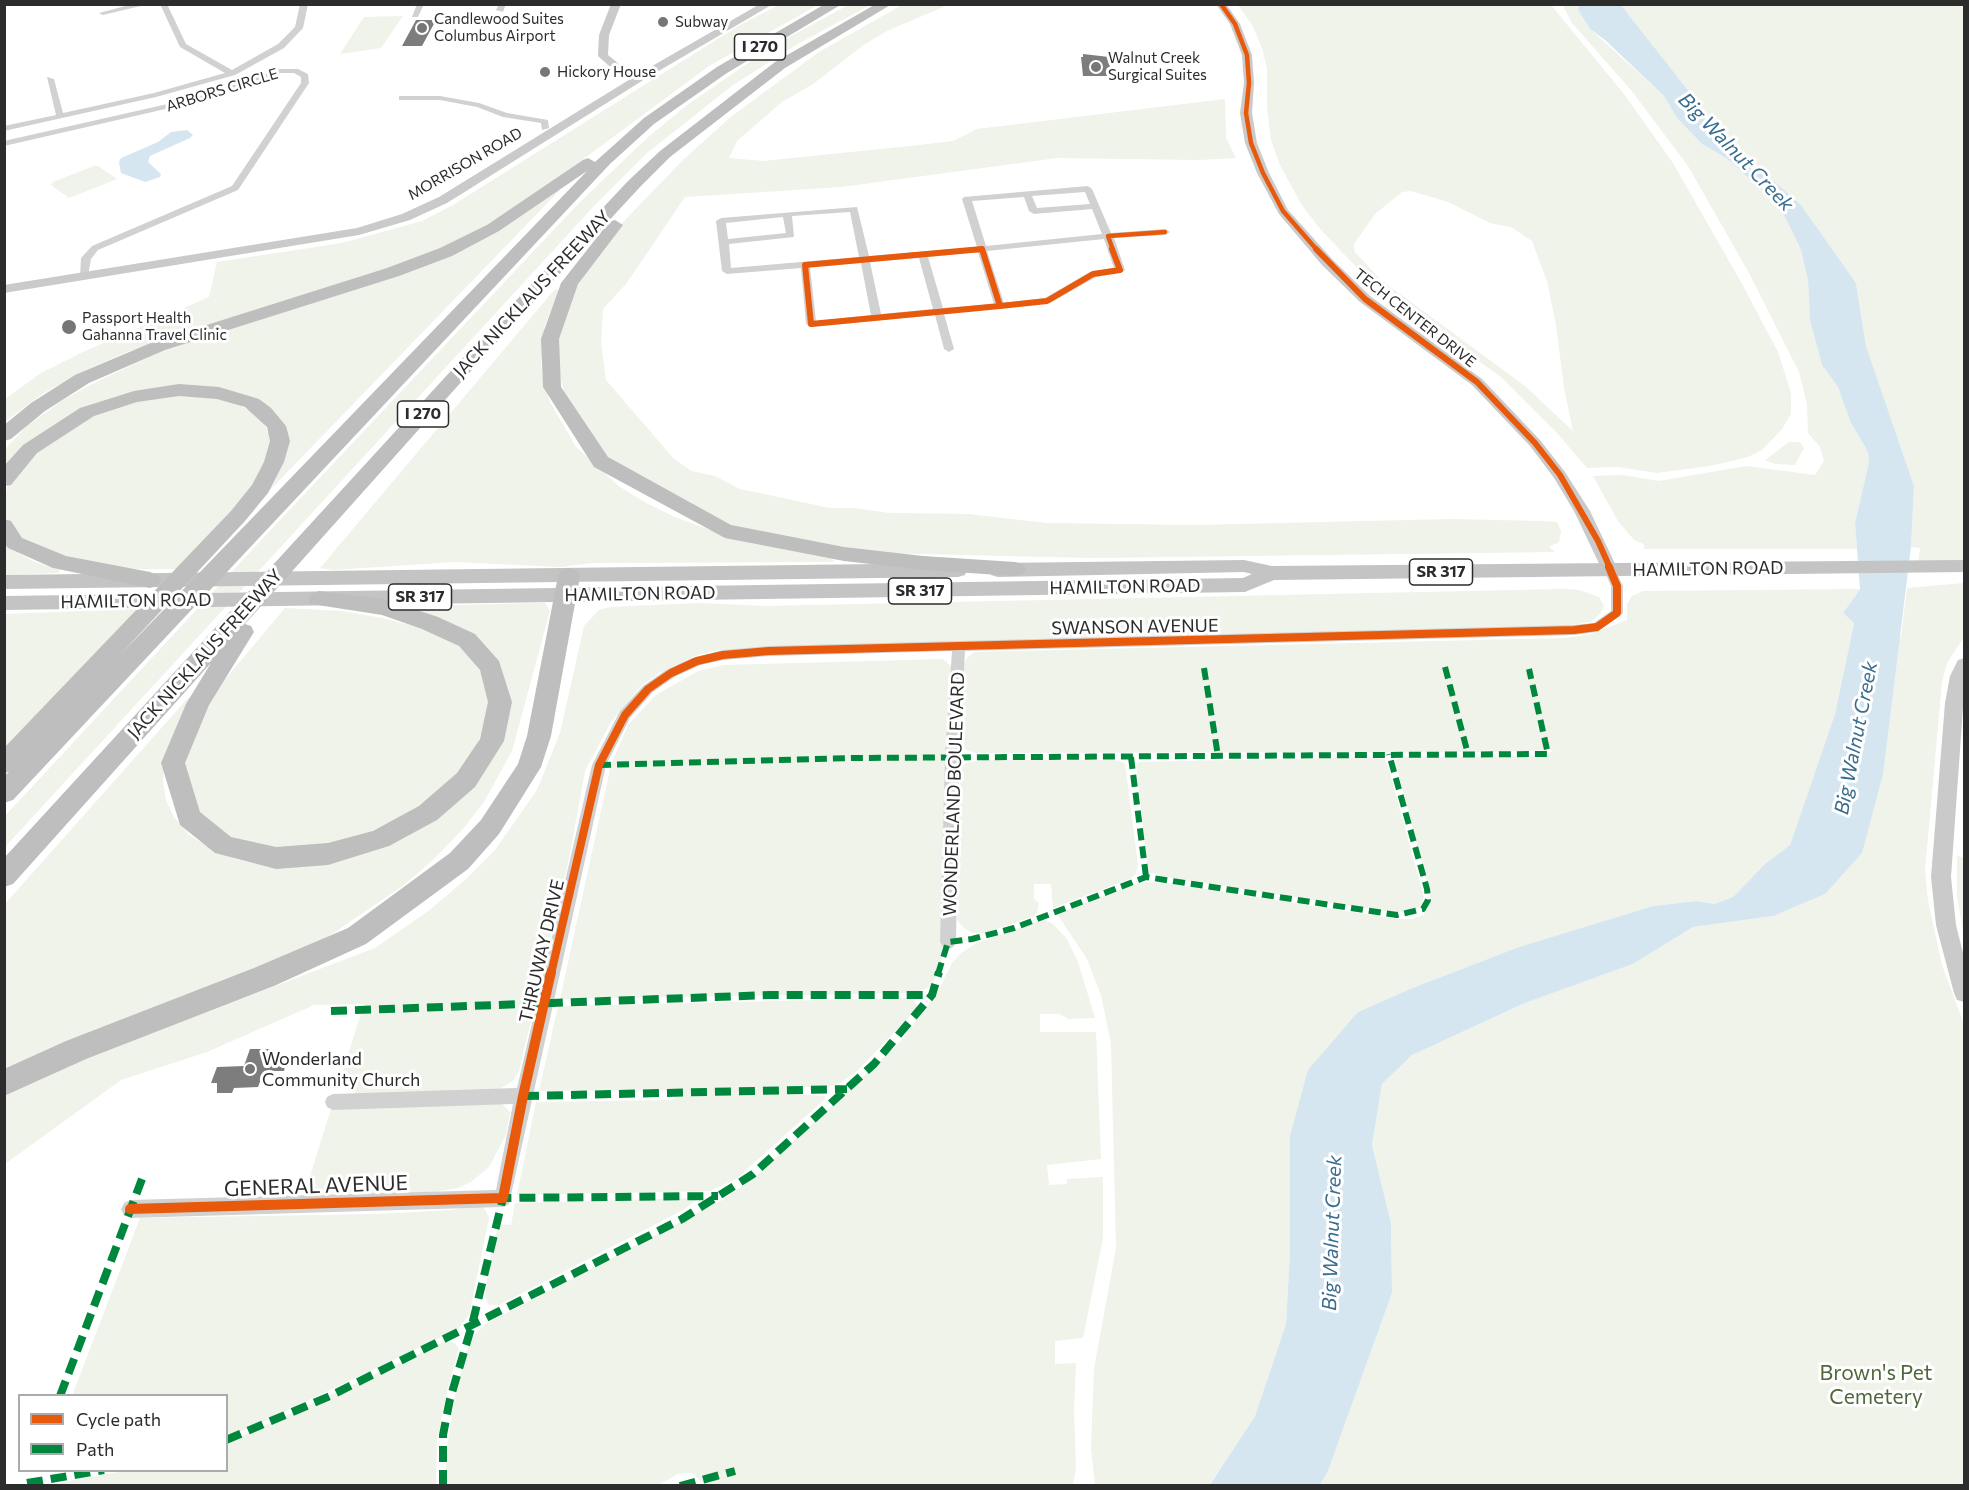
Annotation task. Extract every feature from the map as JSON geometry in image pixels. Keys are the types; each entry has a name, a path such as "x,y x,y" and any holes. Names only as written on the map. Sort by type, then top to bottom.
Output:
{"highway":[{"name":"I 270","path":"4,793 605,161 650,121 723,70 836,4"},
{"name":"JACK NICKLAUS FREEWAY","path":"4,876 634,184 665,154 780,65 886,4"},
{"path":"4,435 38,407 82,379 159,346 393,272 446,252 493,228 650,121"},
{"path":"699,128 602,240 570,283 550,339 552,387 601,462 725,531 844,554 923,563 1015,569"},
{"path":"4,480 30,449 87,412 134,397 179,390 219,393 252,403 264,412 276,426 280,441 274,462 261,488 238,516 4,764"},
{"path":"321,588 430,623 467,640 491,667 500,702 492,741 466,780 428,813 380,838 327,854 276,858 224,846 189,818 173,763 198,704 232,646 442,393"},
{"path":"4,526 15,543 61,563 148,591"},
{"path":"4,1083 76,1050 264,977 357,936 459,861 490,827 530,767 539,736 567,586"}],"main road":[{"path":"616,4 604,35 603,56 621,71 641,77"},
{"name":"MORRISON ROAD","path":"4,289 359,231 406,217 442,200 549,130 768,4"},
{"name":"TECH CENTER DRIVE","path":"1221,4 1235,24 1247,55 1249,83 1246,114 1251,143 1263,173 1283,211 1326,262 1365,299 1477,382 1535,443 1560,475 1582,511 1610,570"},
{"name":"HAMILTON ROAD","path":"567,586 1015,569 1244,566 1272,573 1959,566"},
{"name":"HAMILTON ROAD","path":"4,603 148,591 321,588 1245,585 1272,573"},
{"name":"HAMILTON ROAD","path":"4,582 148,591"},
{"path":"1965,664 1956,693 1941,877 1946,925 1965,993"}],"street":[{"path":"103,13 146,4"},
{"path":"163,4 183,45 232,73"},
{"path":"4,129 156,95 232,73 281,46 299,28 304,4"},
{"path":"415,15 421,4"},
{"name":"ARBORS CIRCLE","path":"4,144 196,100 280,71 295,71 306,79 235,188 95,248 86,258 83,276"},
{"path":"50,79 60,116"},
{"path":"402,98 440,98 479,105 506,115 512,122 549,130"},
{"path":"805,265 812,324 878,318 1000,306 1047,301 1093,274 1120,270 1088,189 967,199 1000,306"},
{"path":"1027,194 1034,211 1095,206"},
{"path":"878,318 865,261 854,209 721,221 727,271 865,261 1165,232"},
{"path":"724,242 791,235 787,214"},
{"path":"923,255 949,349"},
{"name":"SWANSON AVENUE","path":"625,715 648,689 671,673 697,661 723,655 769,651 1574,630 1597,627 1617,613 1617,586 1610,570"},
{"name":"WONDERLAND BOULEVARD","path":"948,942 952,757 959,646"},
{"name":"THRUWAY DRIVE","path":"503,1198 523,1096 566,915 593,786 599,765 625,715"},
{"path":"333,1102 523,1096"},
{"name":"GENERAL AVENUE","path":"130,1209 503,1198"}],"green space":[{"path":"779,5 818,5 709,66 535,195 485,228 443,249 399,266 127,352 84,371 42,394 5,422 5,399 41,373 85,351 209,297 217,262 342,243 422,221 453,205 740,25"},
{"path":"848,5 870,5 796,45 733,85 647,153 594,206 5,847 4,817 580,202 646,139 687,105 773,46"},
{"path":"902,5 948,5 887,31 865,44 813,84 782,102 737,141 729,158 763,161 953,141 977,129 1225,99 1226,138 1236,158 1199,160 1057,158 841,187 685,197 626,284 603,309 601,342 606,380 674,459 692,471 715,476 740,489 830,508 853,508 889,513 968,514 1047,523 1196,525 1452,519 1557,522 1561,531 1559,542 1549,547 1555,552 1093,558 873,553 731,526 621,469 601,450 565,397 556,352 559,329 576,284 624,221 683,160 732,116 819,52"},
{"path":"1238,5 1551,5 1624,94 1673,163 1741,282 1778,352 1791,393 1791,414 1782,429 1762,450 1748,457 1710,466 1656,473 1618,467 1587,468 1556,432 1501,377 1417,317 1360,271 1321,230 1301,204 1279,163 1271,140 1267,108 1267,69 1262,48 1252,25","holes":["1411,191 1448,202 1490,223 1511,227 1532,241 1547,281 1573,431 1525,386 1381,280 1354,251 1354,244 1375,214 1402,192"]},
{"path":"1563,5 1579,5 1578,10 1590,29 1664,96 1677,118 1702,144 1726,158 1760,188 1785,217 1801,250 1808,280 1810,319 1822,365 1838,387 1850,421 1868,452 1869,462 1855,523 1857,549 1644,549 1644,544 1634,540 1618,521 1593,476 1623,475 1659,481 1746,466 1815,475 1824,461 1820,447 1808,433 1807,404 1799,372 1749,273 1688,166 1631,90 1571,22"},
{"path":"1621,5 1964,5 1964,566 1918,566 1920,548 1911,547 1914,486 1866,346 1856,283 1801,205 1738,149"},
{"path":"403,16 381,48 340,54 364,17"},
{"path":"98,166 117,179 69,198 51,185 53,182"},
{"path":"555,190 560,190 270,490 265,489 282,429 228,391 103,402 5,468 5,449 28,425 63,400 96,382 177,344 426,263"},
{"path":"555,289 559,290 545,325 541,363 543,382 550,402 576,447 620,487 677,518 741,541 833,559 834,562 592,563 560,567 455,562 332,570 320,568"},
{"path":"178,395 228,400 249,410 263,421 270,437 269,457 248,495 178,569 136,569 90,564 59,557 28,543 10,528 5,516 5,496 9,480 36,449 88,417 149,398"},
{"path":"1789,442 1800,442 1804,448 1795,465 1775,464 1765,460"},
{"path":"4,543 35,562 60,570 59,573 5,575"},
{"name":"Brown's Pet Cemetery","path":"1964,583 1964,637 1947,663 1942,682 1925,870 1928,901 1942,965 1964,1024 1964,1485 1320,1486 1328,1471 1392,1293 1391,1223 1372,1145 1382,1084 1412,1055 1525,1003 1633,964 1693,927 1773,916 1901,636 1907,588"},
{"path":"1860,589 1843,613 1854,623 1835,714 1790,845 1765,864 1733,897 1714,904 1697,901 1653,906 1519,947 1410,989 1358,1012 1290,1250 1286,1324 1255,1416 1209,1485 1095,1485 1091,1448 1094,1369 1116,1248 1111,1043 1101,995 1087,959 1057,914 1126,887 1146,882 1167,883 1397,919 1412,919 1423,915 1428,908 1430,895 1395,760 1404,757 1538,757 1546,756 1553,750 976,753 968,751 961,745 963,666 967,658 974,652 1565,638 1592,634 1627,620 1627,604 1632,596 1643,591"},
{"path":"1579,590 1599,597 1604,606 1600,614 1591,622 1558,627 756,647 713,651 695,656 659,673 640,687 611,722 585,771 569,859 519,1071 514,1080 501,1088 487,1091 356,1094 350,1079 340,1080 364,1004 314,1005 207,1052 121,1080 5,1164 5,1095 37,1078 375,948 431,909 466,879 495,850 537,790 560,733 584,626 599,610 610,607 699,603 765,606"},
{"path":"545,603 550,611 512,751 484,802 463,829 433,860 404,885 326,938 5,1075 5,904 188,698 194,699 178,723 164,763 163,783 166,800 174,817 189,835 213,850 239,860 258,864 307,864 472,782 503,681 413,609 416,606"},
{"path":"285,608 341,611 383,618 424,629 452,641 471,657 483,676 488,694 488,712 478,743 468,761 438,796 375,833 296,851 241,844 199,819 182,756 212,695"},
{"path":"138,609 5,752 5,614"},
{"path":"943,659 951,666 947,932 939,971 931,987 913,993 560,999 611,765 628,725 656,695 698,671 724,665"},
{"path":"1369,757 1385,759 1389,770 1424,897 1421,906 1414,910 1397,913 1171,878 1148,872 1136,765 1139,762"},
{"path":"1114,760 1125,763 1138,865 1136,874 1130,879 1053,908 1051,884 1034,884 1034,899 1039,903 1037,913 1032,917 985,933 972,933 964,928 957,920 956,911 960,768 968,762"},
{"path":"1957,855 1964,858 1964,938 1957,896"},
{"path":"1042,920 1052,923 1067,939 1078,962 1095,1018 1069,1019 1059,1014 1040,1014 1040,1032 1096,1032 1101,1159 1047,1165 1049,1185 1067,1184 1067,1179 1103,1177 1103,1238 1083,1338 1055,1341 1055,1364 1076,1363 1074,1409 1076,1468 1073,1485 706,1486 692,1473 678,1474 658,1485 446,1485 446,1455 455,1395 466,1352 474,1335 484,1325 724,1199 755,1177 900,1042 937,993 952,963 961,953 977,943"},
{"path":"909,998 914,1000 917,1006 915,1011 856,1072 840,1083 827,1087 805,1087 800,1094 825,1096 824,1100 736,1179 710,1191 517,1195 536,1102 672,1100 682,1090 539,1091 558,1006"},
{"path":"501,1103 510,1112 506,1135 489,1167 471,1182 458,1188 435,1192 389,1194 305,1192 331,1109"},
{"path":"699,1198 683,1210 499,1305 489,1305 485,1296 498,1224 511,1225 515,1203"},
{"path":"475,1205 485,1209 489,1218 469,1315 458,1329 228,1437 228,1394 73,1394 140,1218 377,1214 452,1210"},
{"path":"446,1341 455,1343 459,1349 447,1391 437,1441 436,1485 48,1485 119,1472 228,1472 228,1443"}],"water":[{"name":"Big Walnut Creek","path":"1579,5 1621,5 1738,149 1801,205 1856,283 1866,346 1914,486 1911,547 1883,774 1862,853 1825,894 1773,916 1693,927 1633,964 1525,1003 1412,1055 1382,1084 1372,1145 1391,1223 1392,1293 1328,1471 1320,1485 1209,1486 1255,1416 1286,1324 1290,1250 1290,1136 1308,1070 1358,1012 1410,989 1519,947 1653,906 1697,901 1714,904 1733,897 1765,864 1790,845 1835,714 1854,623 1843,613 1860,589 1855,523 1869,462 1868,452 1850,421 1838,387 1822,365 1810,320 1808,280 1801,250 1785,217 1760,188 1726,158 1702,144 1677,118 1664,96 1605,40 1590,29 1578,10"},
{"path":"187,130 193,135 190,138 150,156 148,162 161,174 160,177 145,182 121,173 119,162 121,158 158,142 171,132"}],"building":[{"path":"416,20 436,20 422,46 402,46"},
{"name":"Walnut Creek Surgical Suites","path":"1083,54 1109,57 1111,76 1083,76 1081,57"},
{"name":"Wonderland Community Church","path":"250,1049 273,1049 269,1060 287,1059 284,1071 264,1071 258,1087 234,1088 232,1093 217,1093 217,1083 211,1083 217,1067 244,1066"}],"marked path":[{"path":"1445,667 1468,754"},
{"path":"1204,668 1218,756"},
{"path":"599,765 854,758 1548,754 1529,669"},
{"path":"228,1439 330,1396 682,1219 753,1174 874,1064 932,995 948,942 972,939 1014,928 1146,877 1397,915 1423,909 1428,900 1427,889 1389,754"},
{"path":"1131,757 1146,877"},
{"path":"331,1011 770,995 932,995"},
{"path":"523,1096 847,1089"},
{"path":"61,1394 142,1179"},
{"path":"443,1486 443,1435 450,1399 472,1325 503,1198 718,1196"},
{"path":"680,1486 735,1471"},
{"path":"27,1483 92,1472"}],"cycle path":[{"path":"130,1209 503,1198 523,1096 599,765 625,715 648,689 671,673 697,661 723,655 769,651 1574,630 1597,627 1617,613 1617,586 1598,541 1560,475 1535,443 1477,382 1365,299 1327,262 1283,211 1263,173 1251,143 1246,113 1249,83 1247,55 1235,24 1221,4"},
{"path":"1000,306 982,249 805,265 811,324 1000,306 1047,301 1093,274 1120,270 1108,236 1165,232"}],"place":[{"name":"Subway","path":"663,22"},
{"name":"Candlewood Suites Columbus Airport","path":"422,28"},
{"name":"Walnut Creek Surgical Suites","path":"1096,67"},
{"name":"Hickory House","path":"545,72"},
{"name":"Passport Health Gahanna Travel Clinic","path":"69,327"},
{"name":"Wonderland Community Church","path":"250,1069"}]}
